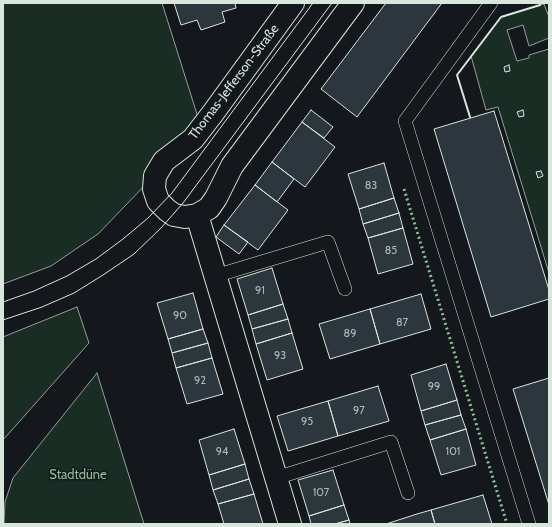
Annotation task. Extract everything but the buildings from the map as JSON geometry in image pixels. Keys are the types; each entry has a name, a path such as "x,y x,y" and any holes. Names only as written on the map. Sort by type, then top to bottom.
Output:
{"street":[{"name":"Thomas-Jefferson-Straße","path":"197,215 185,217 174,215 167,210 158,201 154,189 155,176 164,160 193,139 293,3"},
{"path":"290,524 197,215 209,208 216,198 232,166 353,3"}],"lane":[{"path":"491,3 405,121 529,524"},
{"path":"215,276 328,242 345,289"},
{"path":"276,478 391,442 408,493"}],"green space":[{"path":"3,3 162,3 201,127 98,234 51,266 3,284"},
{"path":"544,4 549,17 549,38 529,46 523,25 507,30 517,61 529,58 529,55 549,49 549,273 498,107 486,110 471,56 501,17"},
{"path":"77,307 89,343 3,440 3,337"},
{"name":"Stadtdüne","path":"97,373 144,524 4,524 5,502 13,478"}],"tram line":[{"path":"3,302 34,291 67,276 96,259 148,218 172,193 313,3"},
{"path":"3,320 42,307 74,293 134,254 161,228 183,203 332,3"}],"hedge":[{"path":"404,189 507,524"}],"wall":[{"path":"470,117 457,75 501,17 540,5 540,3"}]}
